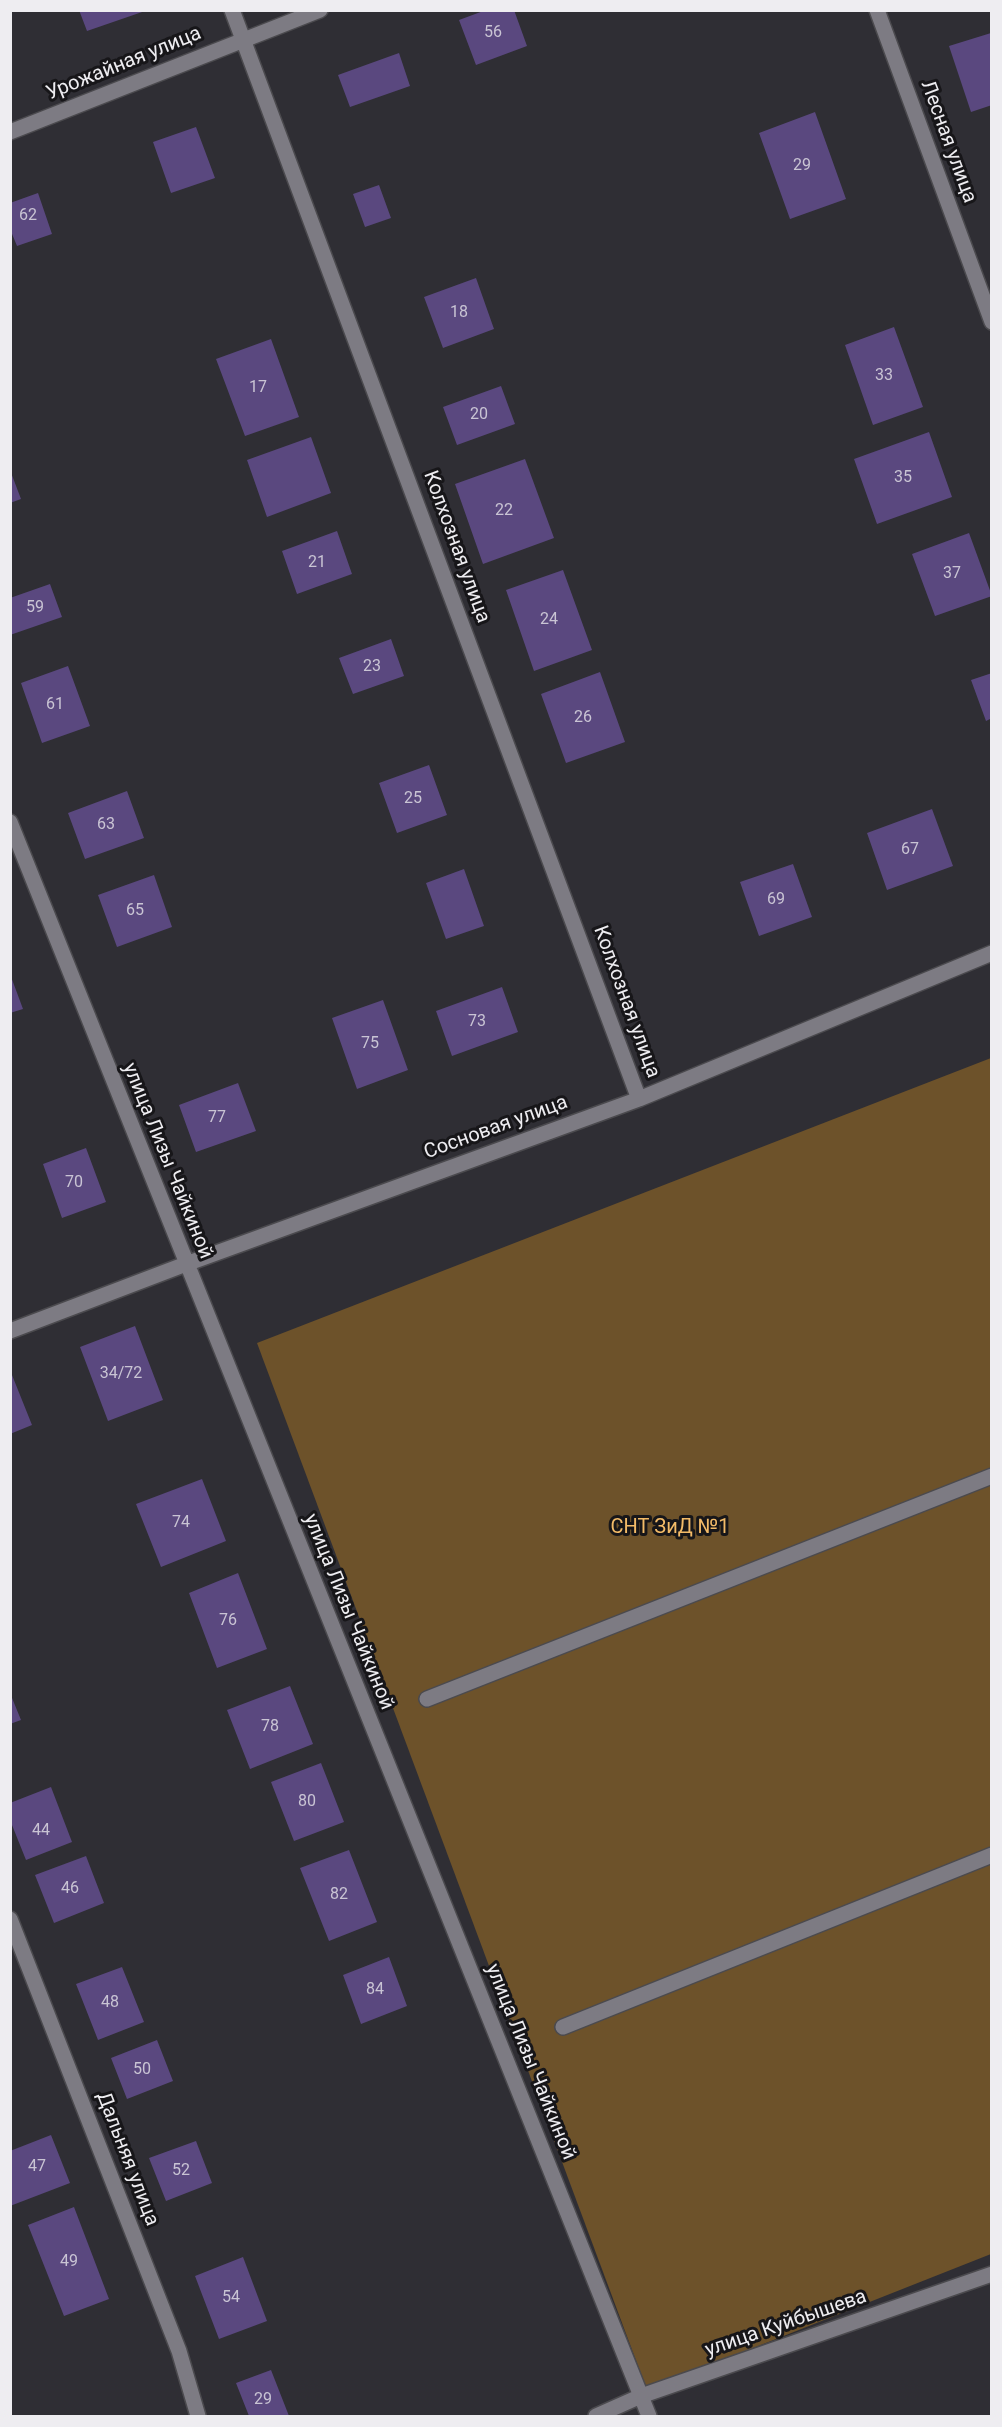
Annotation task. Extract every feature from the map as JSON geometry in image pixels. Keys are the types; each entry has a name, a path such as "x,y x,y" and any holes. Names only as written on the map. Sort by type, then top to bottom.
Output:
{"street":[{"name":"Колхозная улица","path":"232,10 639,1099"},
{"name":"Урожайная улица","path":"10,132 320,10"},
{"name":"Лесная улица","path":"877,10 992,322"},
{"name":"улица Лизы Чайкиной","path":"10,822 649,2416"},
{"name":"Сосновая улица","path":"10,1331 186,1264 639,1099 992,953"},
{"path":"427,1699 992,1476"},
{"path":"563,2027 992,1854"},
{"name":"Дальняя улица","path":"10,1919 179,2351 198,2416"},
{"name":"улица Куйбышева","path":"596,2416 641,2396 992,2274"}],"green space":[{"name":"СНТ ЗиД №1","path":"991,1058 991,2254 647,2390 257,1343"}],"building":[{"path":"79,10 144,10 145,11 87,31"},
{"path":"486,10 514,10 527,46 476,65 459,20"},
{"path":"991,33 992,105 971,112 949,46"},
{"path":"399,53 410,86 350,107 338,75"},
{"path":"815,112 846,199 790,219 759,133"},
{"path":"196,127 215,178 171,193 153,142"},
{"path":"379,185 391,218 365,227 353,194"},
{"path":"38,193 52,234 17,246 10,229 10,203"},
{"path":"476,278 494,329 443,348 424,297"},
{"path":"894,327 923,407 873,425 845,345"},
{"path":"271,339 299,417 245,436 216,359"},
{"path":"501,386 515,424 457,445 443,407"},
{"path":"929,432 952,497 877,524 854,459"},
{"path":"311,437 331,493 267,517 247,460"},
{"path":"525,459 554,538 483,564 455,484"},
{"path":"10,470 21,499 10,503"},
{"path":"337,531 352,574 297,594 282,551"},
{"path":"969,533 992,596 935,616 912,554"},
{"path":"563,570 592,650 534,671 506,590"},
{"path":"50,584 62,617 10,635 10,598"},
{"path":"391,639 404,676 353,694 339,658"},
{"path":"68,666 90,726 42,743 21,683"},
{"path":"600,672 625,742 566,763 541,694"},
{"path":"992,673 992,718 986,721 971,680"},
{"path":"429,765 447,815 397,833 379,783"},
{"path":"127,791 144,838 85,859 68,813"},
{"path":"932,809 953,866 887,890 867,833"},
{"path":"793,864 812,917 759,936 740,882"},
{"path":"464,869 484,926 446,939 426,883"},
{"path":"154,875 172,927 117,947 98,895"},
{"path":"10,974 23,1009 10,1013"},
{"path":"502,987 518,1032 452,1056 436,1011"},
{"path":"383,1000 408,1070 357,1089 332,1018"},
{"path":"238,1083 256,1131 196,1152 179,1105"},
{"path":"86,1148 106,1202 62,1218 43,1164"},
{"path":"135,1326 163,1400 108,1421 80,1347"},
{"path":"10,1370 32,1425 10,1434"},
{"path":"202,1479 226,1541 161,1567 136,1504"},
{"path":"238,1573 267,1649 217,1668 189,1593"},
{"path":"290,1686 313,1744 250,1769 227,1710"},
{"path":"10,1693 21,1720 10,1724"},
{"path":"321,1763 344,1822 294,1841 271,1782"},
{"path":"51,1787 72,1842 26,1860 10,1820 10,1803"},
{"path":"349,1850 377,1922 329,1941 300,1868"},
{"path":"86,1856 104,1903 54,1923 35,1875"},
{"path":"389,1957 407,2006 361,2024 343,1975"},
{"path":"122,1967 144,2022 98,2040 76,1984"},
{"path":"157,2040 173,2081 127,2099 111,2058"},
{"path":"51,2135 70,2183 10,2206 10,2151"},
{"path":"196,2141 212,2183 166,2201 149,2158"},
{"path":"74,2207 109,2299 64,2316 28,2225"},
{"path":"243,2257 267,2321 219,2339 195,2276"},
{"path":"271,2370 289,2416 249,2416 236,2383"}]}
